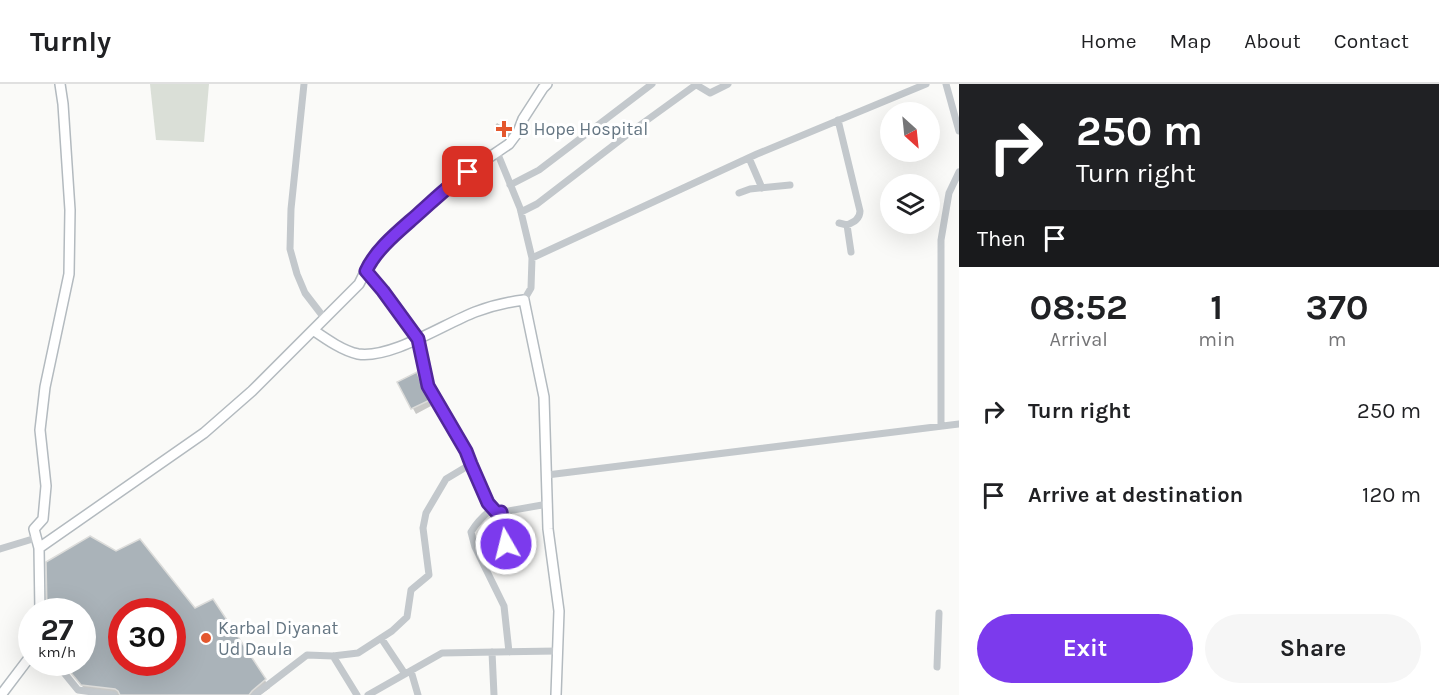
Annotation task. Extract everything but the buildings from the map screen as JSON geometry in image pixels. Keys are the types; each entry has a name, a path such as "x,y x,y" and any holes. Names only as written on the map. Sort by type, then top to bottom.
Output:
{"street":[{"path":"40,598 38,543 34,529 43,519 46,486 40,430 45,387 69,274 70,210 60,84"},
{"path":"304,84 291,209 290,249 305,293 325,319"},
{"path":"0,549 38,543 204,433 252,391 359,284 370,262 393,237 453,182 509,144 547,84"},
{"path":"510,184 539,170 652,84"},
{"path":"520,213 537,204 696,84 710,93 728,84"},
{"path":"532,258 749,158 926,84"},
{"path":"946,84 959,131"},
{"path":"838,120 860,211 860,216 847,225 838,223"},
{"path":"497,152 520,213 532,258 531,288 524,300 544,397 548,529 559,611 556,695"},
{"path":"749,158 762,188"},
{"path":"941,426 942,240 949,193 959,172"},
{"path":"740,193 750,189 790,185"},
{"path":"847,225 851,252"},
{"path":"366,271 418,339 428,386 466,451 492,509 497,513 548,504"},
{"path":"313,330 335,345 358,354 381,353 418,339 476,311 524,300"},
{"path":"547,476 959,424"},
{"path":"255,695 307,655 333,656 358,653 392,631 407,617 411,590 429,575 423,528 426,513 446,479 471,464"},
{"path":"492,509 484,514 471,532 504,606 509,652"},
{"path":"501,512 508,560"},
{"path":"937,667 939,613"},
{"path":"381,638 408,672 418,695"},
{"path":"368,695 442,653 557,651"},
{"path":"492,652 495,695"},
{"path":"333,656 357,695"},
{"path":"1,695 18,673"},
{"path":"67,676 78,690 114,695"}],"shaded area":[{"path":"150,84 209,84 204,142 156,140"}],"place":[{"name":"B Hope Hospital","path":"504,129"},
{"name":"Karbal Diyanat Ud Daula","path":"206,638"}],"route":[{"path":"468,172 453,182 393,237 370,262 366,271 418,339 428,386 466,451 488,503 497,513 501,512 506,544"}]}
